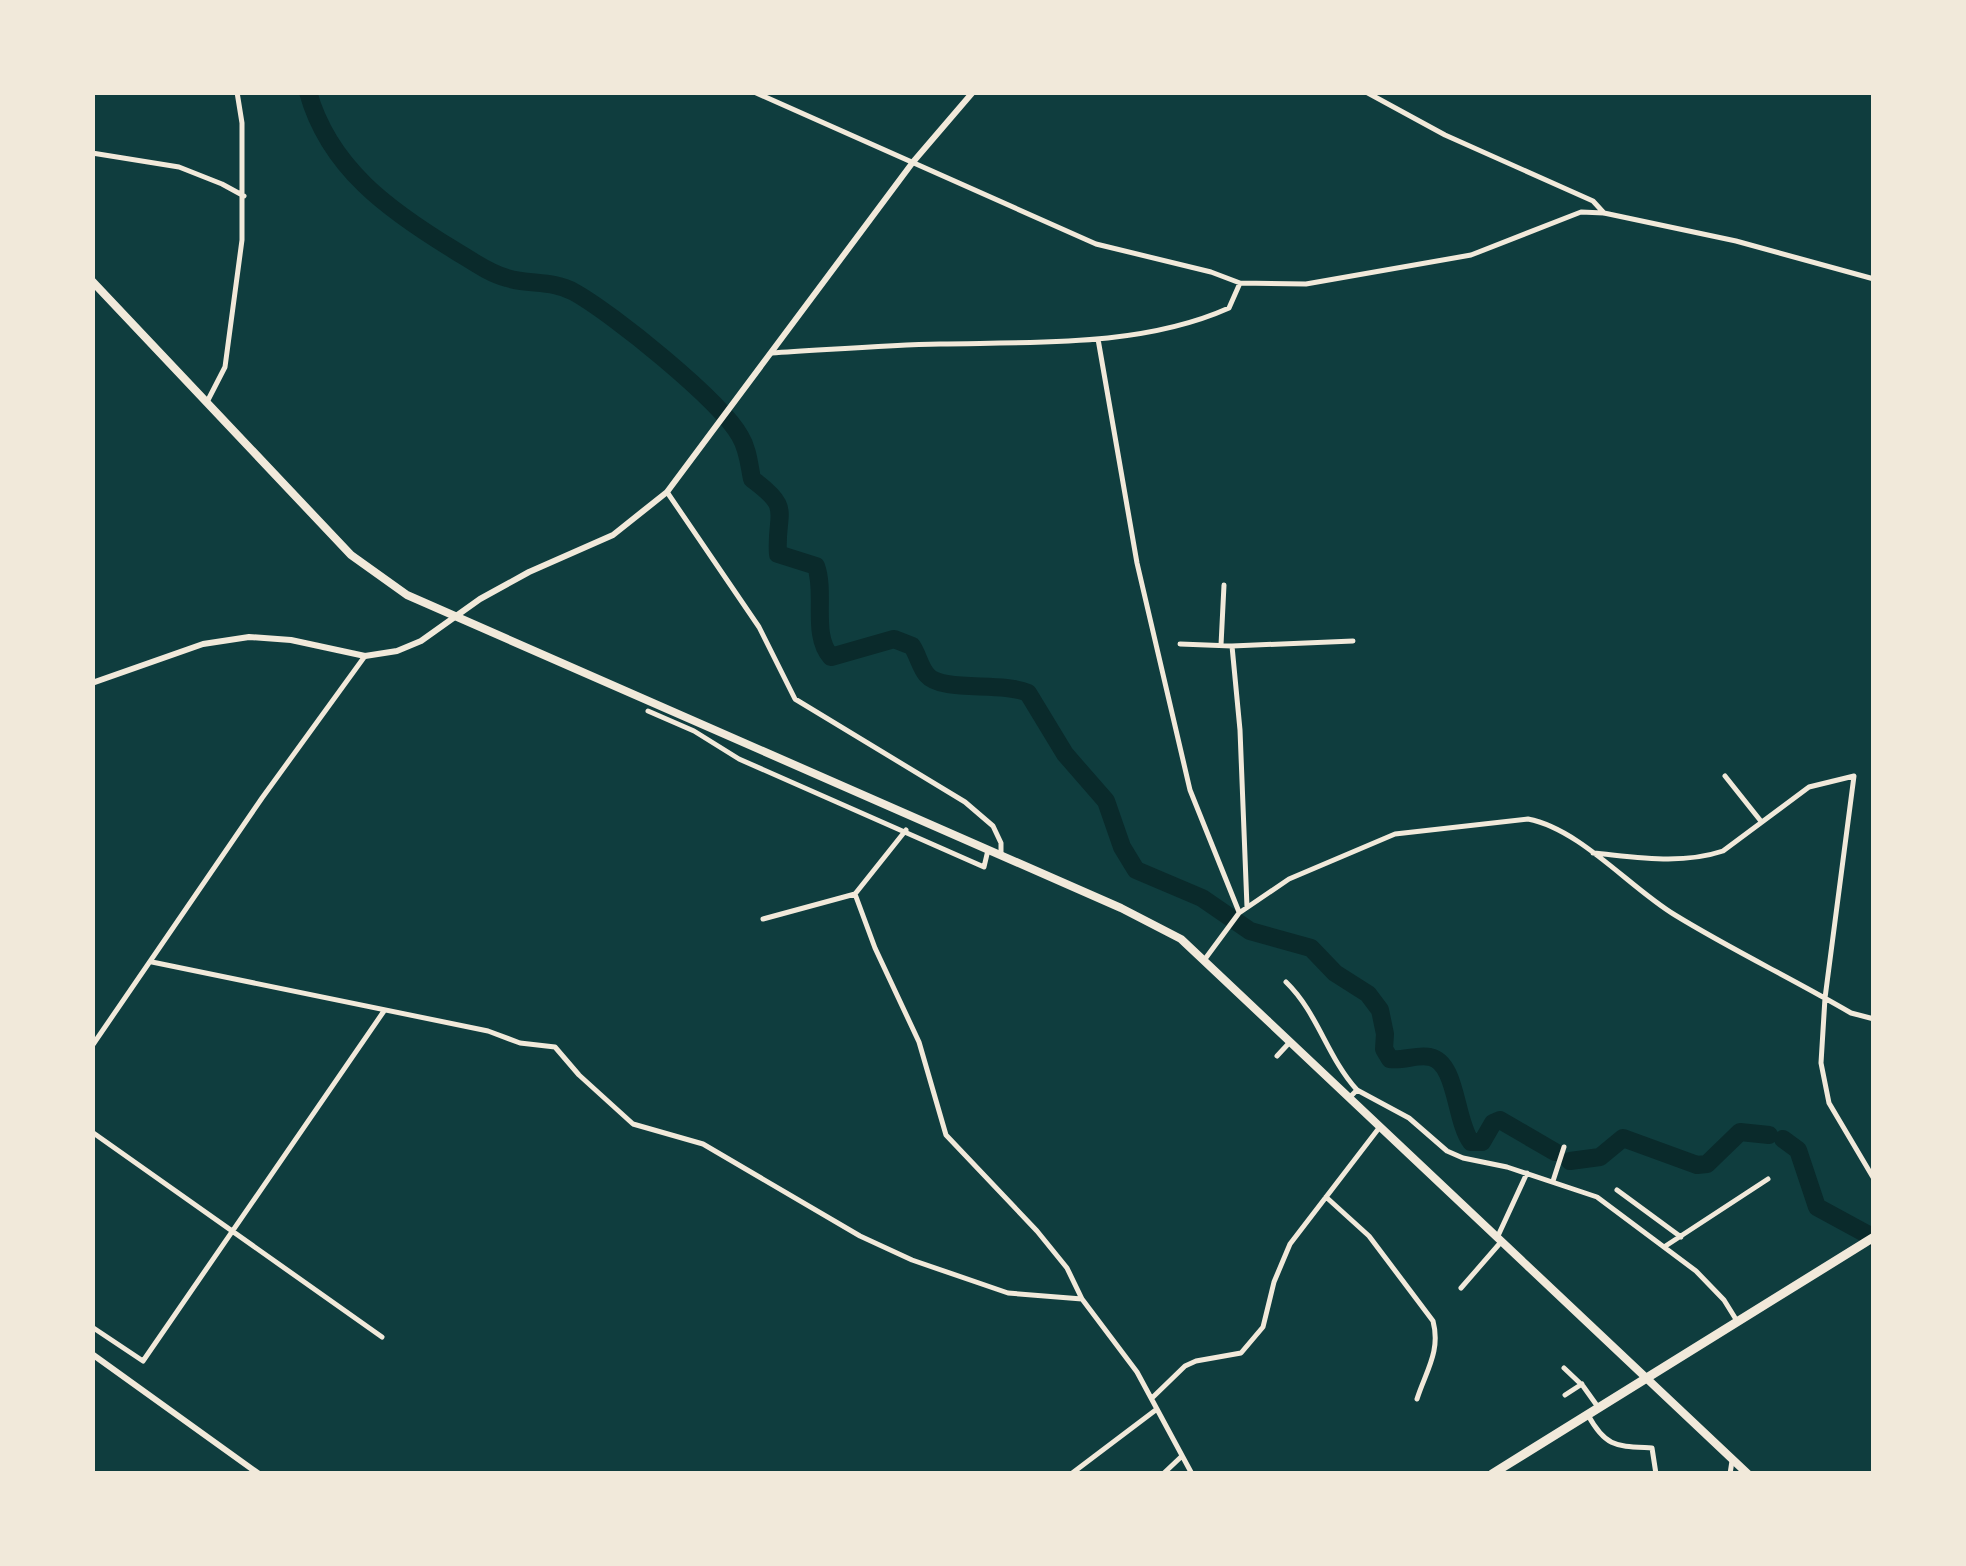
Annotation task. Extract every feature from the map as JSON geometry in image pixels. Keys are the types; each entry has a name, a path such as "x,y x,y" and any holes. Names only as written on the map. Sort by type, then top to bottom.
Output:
{"highway":[{"path":"1492,1474 1508,1469 1588,1414 1874,1237"}],"main road":[{"path":"92,281 351,554 407,595 1156,924 1205,959 1290,1042 1353,1094 1380,1127 1748,1474"}],"street":[{"path":"207,402 225,367 229,348 244,196 237,92"},
{"path":"754,92 1096,244 1212,272 1240,283 1306,284 1472,255 1581,212 1604,212 1736,242 1874,279"},
{"path":"92,683 203,644 249,637 290,640 365,656 397,651 420,640 480,598 613,535 667,492 914,162 973,92"},
{"path":"1366,92 1445,136 1593,201 1604,212"},
{"path":"92,154 179,168 244,196"},
{"path":"771,354 894,345 1098,340 1206,318 1229,308 1240,283"},
{"path":"1098,340 1137,563 1190,790 1239,913"},
{"path":"667,492 758,627 795,698 965,802 993,826 1001,843 1001,856"},
{"path":"1221,645 1224,585"},
{"path":"1180,644 1352,641"},
{"path":"1232,646 1240,730 1247,907"},
{"path":"92,1046 365,656"},
{"path":"648,711 694,731 739,759 984,867 988,850"},
{"path":"1725,776 1761,822"},
{"path":"1591,853 1678,860 1707,857 1722,851 1809,787 1854,776 1825,998 1821,1062 1829,1103 1874,1179"},
{"path":"1205,959 1239,913 1289,878 1395,834 1528,819 1549,823 1614,866 1673,914 1851,1012 1874,1019"},
{"path":"763,920 854,894 906,830"},
{"path":"854,894 919,1042 946,1135 1067,1268 1082,1300 1137,1372 1192,1474"},
{"path":"152,962 488,1031 520,1043 555,1047 593,1089 633,1124 702,1144 860,1236 912,1260 1008,1294 1082,1300"},
{"path":"1286,982 1303,998 1353,1094 1409,1118 1447,1151 1480,1163 1527,1172 1597,1197 1696,1272 1724,1300 1738,1321"},
{"path":"92,1327 143,1360 384,1010"},
{"path":"1277,1056 1290,1042"},
{"path":"1152,1398 1185,1366 1232,1356 1248,1345 1263,1327 1274,1282 1290,1244 1380,1127"},
{"path":"92,1132 382,1337"},
{"path":"1553,1181 1564,1147"},
{"path":"1462,1288 1499,1240 1527,1172"},
{"path":"1664,1247 1768,1179"},
{"path":"1617,1190 1680,1237"},
{"path":"1326,1197 1369,1236 1433,1321 1438,1338 1436,1351 1417,1399"},
{"path":"92,1354 259,1474"},
{"path":"1564,1368 1582,1384 1598,1408"},
{"path":"1565,1396 1582,1384"},
{"path":"1071,1474 1157,1409"},
{"path":"1588,1414 1599,1434 1611,1444 1652,1448 1656,1474"},
{"path":"1163,1474 1182,1456"},
{"path":"1730,1474 1732,1458"}],"waterway":[{"path":"308,92 331,143 385,203 493,273 574,292 664,358 729,420 745,446 752,479 778,505 778,554 816,566 820,625 831,657 894,639 912,646 927,675 935,680 1028,693 1065,754 1106,801 1122,847 1136,870 1202,898 1250,931 1311,948 1335,973 1368,994 1380,1010 1384,1049 1390,1059 1430,1057 1446,1069 1471,1142 1482,1142 1493,1123 1500,1120 1555,1152"},
{"path":"1570,1161 1600,1157 1623,1138 1697,1165 1707,1164 1740,1132 1769,1135"},
{"path":"1783,1139 1798,1150 1817,1207 1874,1238"}]}
